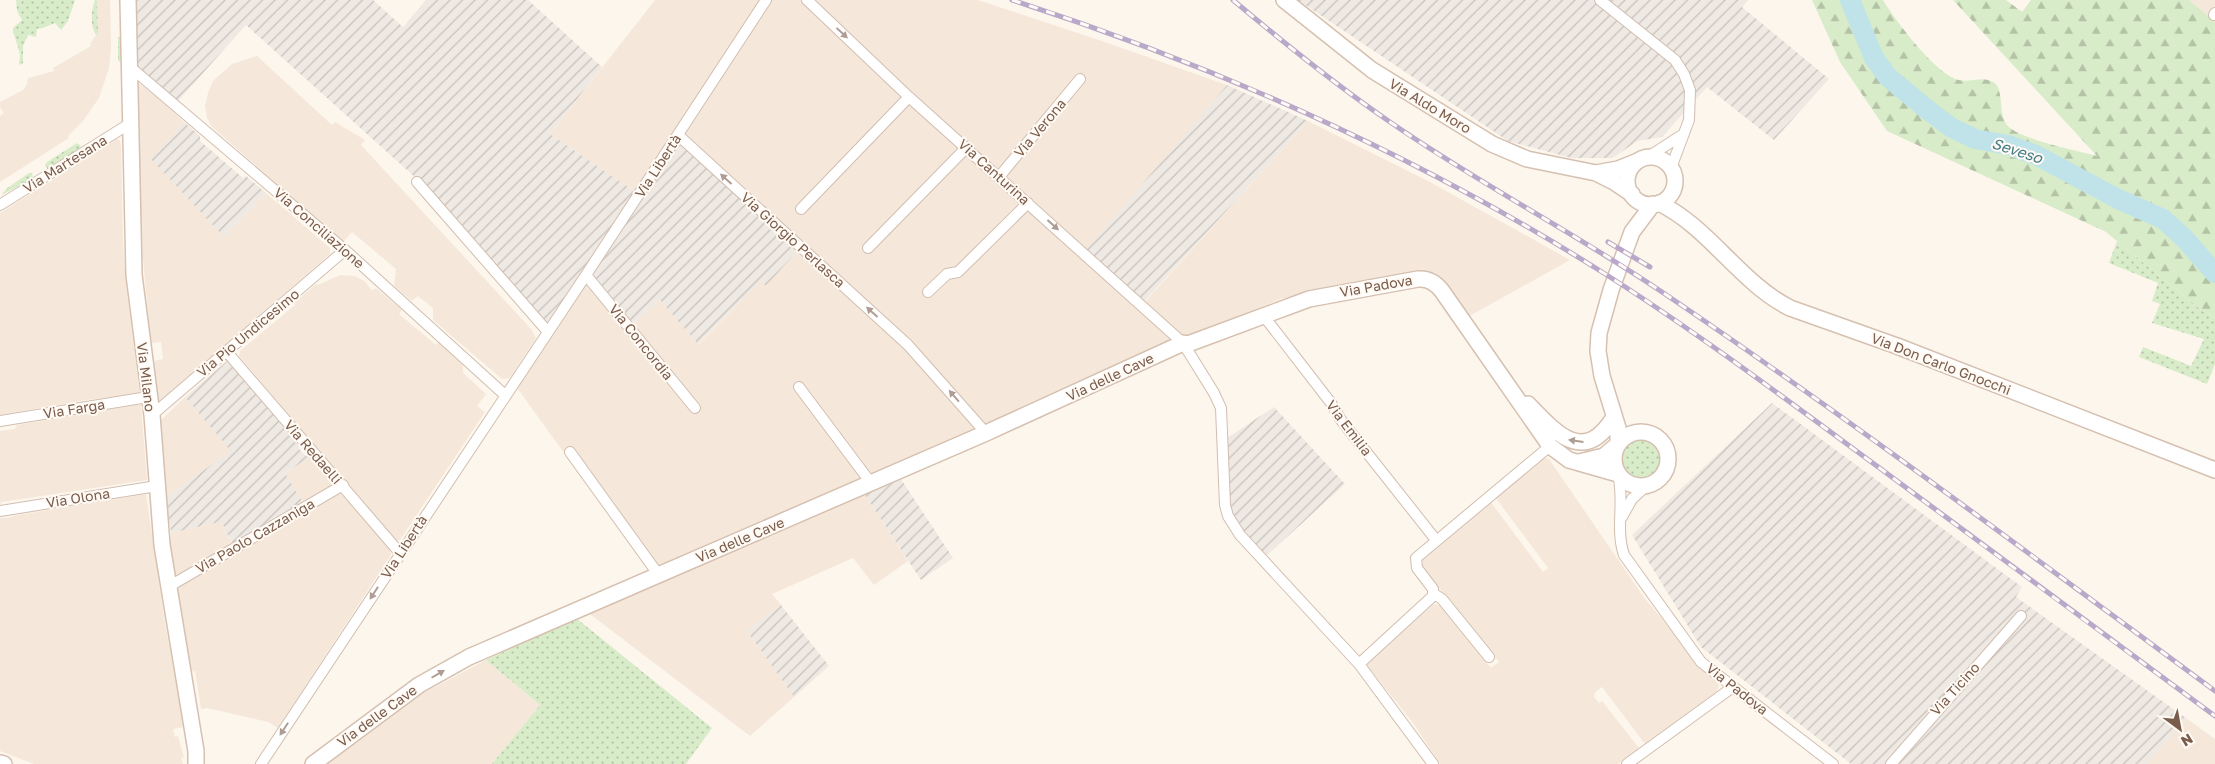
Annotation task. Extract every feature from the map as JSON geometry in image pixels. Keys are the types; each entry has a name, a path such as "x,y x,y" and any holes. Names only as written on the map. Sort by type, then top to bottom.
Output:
{"street":[{"name":"Via Milano","path":"128,0 129,124 134,275 148,397 152,416 157,486 168,587 197,760"},
{"name":"Via Libertà","path":"261,764 766,0"},
{"name":"Via Canturina","path":"807,0 909,96 1183,343 1221,408 1224,505 1228,516 1240,535 1359,664 1433,764"},
{"name":"Via Aldo Moro","path":"1284,0 1372,70 1492,144 1527,160 1596,173 1614,182 1633,196"},
{"path":"1600,0 1675,60 1684,74 1690,90 1689,120 1671,168"},
{"name":"Via Conciliazione","path":"129,66 345,250 505,395"},
{"name":"Via Verona","path":"1000,177 1080,79"},
{"path":"801,209 909,96"},
{"name":"Via Martesana","path":"0,205 129,124"},
{"name":"Via Giorgio Perlasca","path":"678,135 908,345 986,433"},
{"path":"1646,486 1630,484 1618,474 1613,459 1619,434 1602,376 1598,351 1599,333 1611,290 1632,232 1633,196 1627,180 1633,165 1682,135"},
{"path":"868,248 966,147"},
{"path":"1632,232 1656,204 1671,194 1675,180 1671,168 1661,159 1643,159"},
{"name":"Via Aldo Moro","path":"1596,173 1618,169 1643,159"},
{"path":"417,182 548,332"},
{"path":"1674,186 1689,221"},
{"path":"1633,196 1646,204 1656,204 1689,221"},
{"path":"928,292 947,274 958,272 1028,203"},
{"name":"Via Don Carlo Gnocchi","path":"1689,221 1739,271 1790,308 1897,346 2215,470"},
{"name":"Via Pio Undicesimo","path":"152,416 345,250"},
{"name":"Via Concordia","path":"586,275 695,408"},
{"name":"Via Padova","path":"1183,343 1188,344 1263,315 1314,298 1418,279 1428,279 1440,288 1550,446 1565,458 1618,474 1621,494 1621,547 1628,562 1701,662 1834,764"},
{"name":"Via Emilia","path":"1263,315 1329,401 1341,420 1436,540"},
{"name":"Via delle Cave","path":"313,764 437,674 528,630 553,623 562,615 986,433 1183,343"},
{"name":"Via Redaelli","path":"226,351 400,553"},
{"path":"1503,379 1549,425 1568,440 1582,443 1594,439 1604,432 1614,417"},
{"path":"799,387 871,483"},
{"path":"1609,396 1624,420 1641,432"},
{"name":"Via Farga","path":"0,421 148,397"},
{"path":"1578,462 1604,456 1624,437 1641,432 1650,433 1664,444 1668,461 1661,477 1646,486 1628,505 1621,520"},
{"path":"1489,657 1442,599 1434,594 1432,587 1416,563 1418,556 1550,446"},
{"path":"570,452 658,574"},
{"name":"Via Paolo Cazzaniga","path":"168,587 342,485"},
{"name":"Via Olona","path":"0,511 157,486"},
{"path":"1359,664 1429,601 1434,594"},
{"name":"Via Ticino","path":"1891,764 2021,616"},
{"path":"1627,764 1733,687"},
{"path":"0,763 4,764"}],"shaded area":[{"path":"97,0 110,0 111,46 109,68 99,98 83,121 68,136 69,138 0,182 0,116 4,113 0,107 0,102 23,90 28,78 54,71 53,68 91,46 90,44 98,32"},
{"path":"132,0 373,0 403,27 426,0 528,0 602,67 550,134 637,193 548,330 417,179 246,25 178,101 134,64"},
{"path":"655,0 978,0 1227,85 1184,137 1143,304 1308,121 1430,182 1570,260 1466,318 1422,272 1280,299 983,428 909,343 678,133 637,193 550,134"},
{"path":"1298,0 1748,0 1742,7 1829,79 1774,140 1707,87 1662,137 1637,141 1613,158 1571,158 1508,141"},
{"path":"2168,0 2215,0 2215,59"},
{"path":"257,56 332,125 335,122 365,140 361,145 531,329 536,338 510,378 502,379 433,320 433,308 418,296 412,301 394,286 396,269 352,232 343,242 211,126 207,118 205,106 213,81 232,64"},
{"path":"136,84 140,84 158,98 184,122 152,159 224,237 266,193 330,248 330,254 161,401 159,401 154,361 163,359 161,342 151,343 139,217"},
{"path":"1227,85 1308,121 1142,304 1085,251"},
{"path":"184,122 200,136 200,141 243,178 246,176 266,193 224,237 151,159"},
{"path":"679,138 799,249 766,286 761,281 698,344 660,300 631,325 589,275"},
{"path":"117,139 120,140 121,148 126,285 140,394 86,400 0,415 0,213"},
{"path":"799,249 907,347 979,429 650,572 515,385 589,275 631,325 660,300 699,344 761,281 766,286"},
{"path":"340,275 355,276 364,281 372,290 376,288 402,310 399,314 436,345 439,342 463,363 463,373 486,394 477,406 485,412 400,540 395,540 239,356 240,351 295,305 294,303 316,284 318,285"},
{"path":"227,361 300,445 299,449 306,456 310,457 285,473 303,503 233,544 224,529 226,528 219,522 171,533 170,523 167,522 165,498 231,451 185,397"},
{"path":"185,397 232,451 166,497 160,421"},
{"path":"1772,403 2022,587 2016,597 2186,718 2147,764 1851,764 1701,647 1632,535"},
{"path":"141,405 147,480 2,502 0,505 0,431 15,429 17,425"},
{"path":"1274,407 1345,484 1264,558 1230,516 1224,440"},
{"path":"310,457 334,485 303,503 285,473"},
{"path":"1544,457 1549,459 1645,599 1719,685 1717,691 1645,744 1602,687 1595,692 1594,697 1599,703 1602,701 1639,748 1618,764 1440,764 1413,723 1366,664 1434,604 1440,605 1491,668 1499,662 1421,565 1421,559 1438,544 1440,546 1490,501 1543,572 1548,568 1495,497"},
{"path":"895,470 953,558 921,580 859,486"},
{"path":"859,486 908,561 874,585 853,558 772,594 781,605 747,631 794,697 750,736 582,608"},
{"path":"340,493 349,503 351,502 390,549 391,555 278,728 268,722 207,708 201,709 195,671 192,672 184,631 178,589 180,586"},
{"path":"146,494 164,617 184,727 173,729 175,737 178,736 184,757 181,758 183,764 34,764 0,751 0,518"},
{"path":"219,522 226,528 224,530 233,544 174,576 169,540 171,533"},
{"path":"781,605 829,666 794,697 747,631"},
{"path":"486,660 540,705 492,764 323,764 414,698"},
{"path":"2186,718 2215,739 2215,764 2147,764"}],"green space":[{"path":"16,0 75,0 68,21 61,30 55,23 37,29 36,37 28,35 23,46 23,63 19,65 20,54 13,28 22,20 17,11"},
{"path":"95,0 97,0 98,32 96,35 92,18"},
{"path":"1812,0 1883,0 1906,33 1939,68 1959,80 1982,79 1996,84 2000,94 2004,120 2013,130 2035,140 2097,156 1953,0 2006,0 2022,12 2031,0 2189,0 2215,22 2215,318 2200,309 2106,232 1887,131 1840,62"},
{"path":"120,36 122,38 121,63 118,60 118,38"},
{"path":"77,143 81,146 77,151 47,168 45,165 47,162"},
{"path":"29,173 32,173 33,178 2,195 6,189"},
{"path":"2117,241 2200,309 2215,318 2215,364 2207,384 2139,357 2143,347 2191,366 2204,339 2152,323 2160,304 2152,301 2158,283 2109,263"},
{"path":"1641,440 1656,446 1662,461 1656,476 1641,482 1626,476 1620,461 1626,446"},
{"path":"576,618 712,728 686,764 492,764 540,705 486,660"}],"waterway":[{"name":"Seveso","path":"1850,0 1874,58 1888,77 1929,111 1952,128 1975,139 2008,145 2036,155 2118,199 2163,219 2183,237 2215,273"}],"railway":[{"path":"1012,0 1166,54 1316,118 1461,190 1532,230 1602,272 1710,345 2215,716"},
{"path":"1233,0 1310,63 1370,108 1457,166 1628,270 1732,340 1940,488 2215,691"},
{"path":"1608,242 1650,267"}]}
